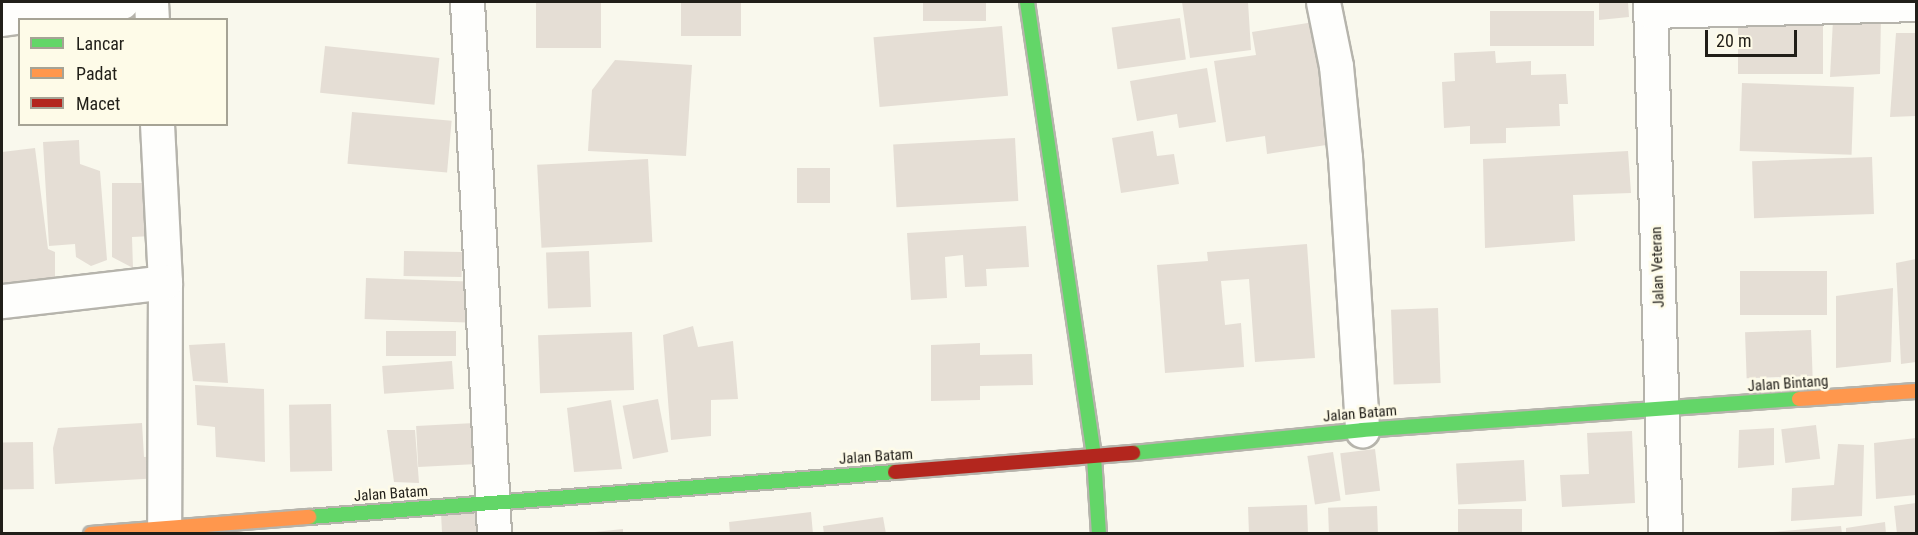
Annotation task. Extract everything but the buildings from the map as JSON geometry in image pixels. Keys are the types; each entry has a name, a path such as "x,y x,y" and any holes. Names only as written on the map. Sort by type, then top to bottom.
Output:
{"street":[{"path":"2,20 122,2"},
{"path":"151,2 152,18"},
{"path":"467,2 493,518"},
{"path":"1028,2 1094,457 1099,534"},
{"path":"1323,2 1335,66 1345,157 1362,430"},
{"path":"1650,6 1917,4"},
{"name":"Jalan Veteran","path":"1650,6 1665,534"},
{"path":"157,126 165,282 164,531"},
{"path":"2,301 165,282"},
{"name":"Jalan Bintang","path":"1663,409 1917,391"},
{"name":"Jalan Batam","path":"91,534 493,518 1362,430 1663,409"}],"traffic: fast":[{"path":"1027,2 1094,457 1099,534"},
{"path":"1133,453 1362,430 1799,399"},
{"path":"309,517 895,472"}],"traffic: slow":[{"path":"1799,399 1916,391"},
{"path":"91,534 309,517"}],"traffic: jam":[{"path":"895,472 1133,453"}]}
